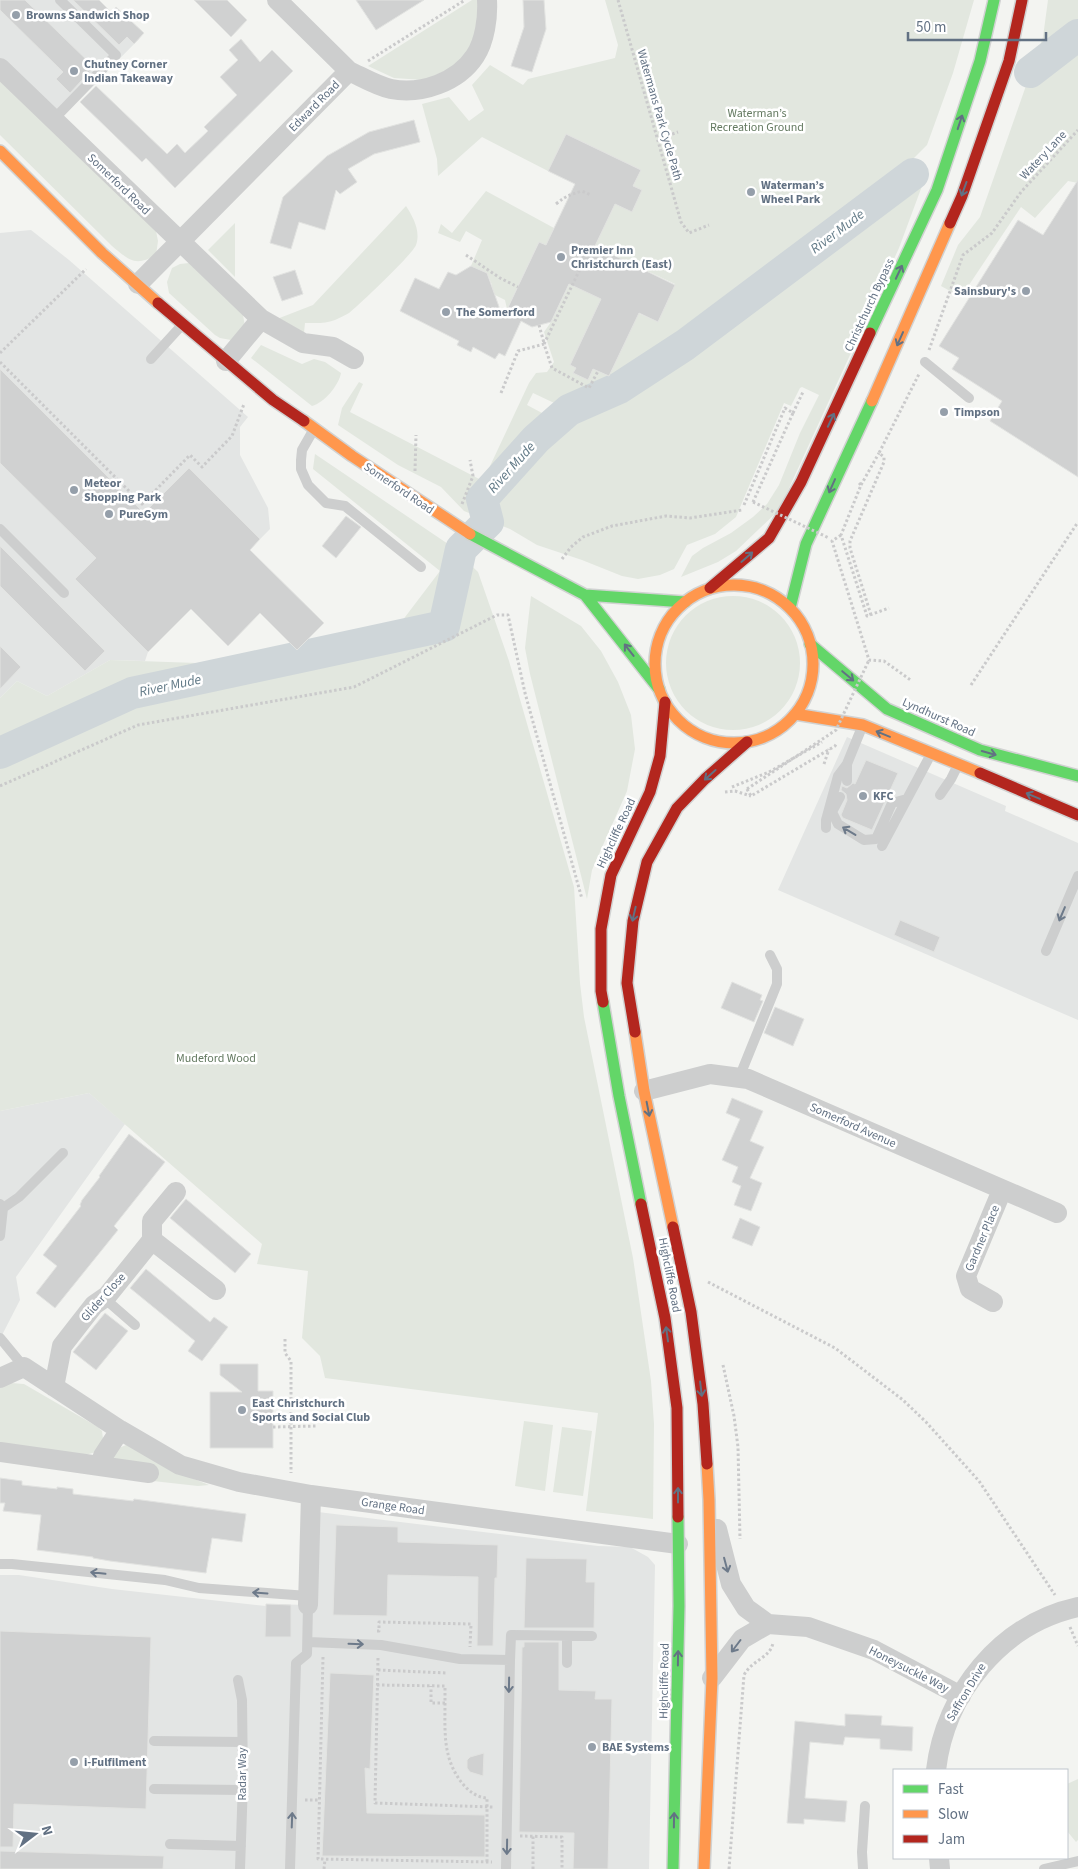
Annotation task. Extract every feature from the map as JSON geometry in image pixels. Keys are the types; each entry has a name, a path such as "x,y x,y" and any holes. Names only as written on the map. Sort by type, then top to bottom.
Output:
{"main road":[{"name":"Christchurch Bypass","path":"710,588 769,538 801,482 937,190 980,62 994,0"},
{"path":"790,608 806,544 887,369 962,196 1009,61 1022,0"},
{"name":"Somerford Road","path":"4,163 182,325 273,400 459,528 585,595 685,602"},
{"path":"731,585 752,587 772,595 790,608 802,624 810,644 813,669 808,693 795,714 782,727 765,737 747,742 722,742 699,736 679,721 665,702 659,689 655,665 658,641 668,619 685,602 710,588 731,585"},
{"name":"Somerford Road","path":"585,595 659,689"},
{"name":"Lyndhurst Road","path":"810,644 887,709 980,750 1078,776"},
{"name":"Highcliffe Road","path":"665,702 660,756 650,792 611,874 601,929 601,991 619,1096 667,1336 677,1408 679,1616 673,1869"},
{"path":"795,714 861,731 932,754 1078,815"},
{"name":"Highcliffe Road","path":"704,1869 712,1678 709,1500 703,1404 691,1312 644,1091 627,983 633,921 647,862 677,808 705,779 747,742"}],"street":[{"path":"277,0 350,71"},
{"name":"Edward Road","path":"138,284 350,71 391,89 416,90 444,82 458,74 476,54 485,26 487,0"},
{"name":"Somerford Road","path":"0,68 261,320 303,343 333,347 354,359"},
{"path":"226,361 261,320"},
{"name":"Somerford Avenue","path":"644,1091 710,1074 748,1079 1056,1213"},
{"name":"Gardner Place","path":"993,1302 970,1289 966,1276 1002,1190"},
{"path":"176,1192 152,1221 152,1240 216,1290"},
{"name":"Glider Close","path":"54,1387 62,1346 94,1305 104,1298 152,1240"},
{"path":"0,1378 24,1367"},
{"name":"Grange Road","path":"24,1367 120,1430 180,1465 239,1482 311,1495 678,1544"},
{"path":"100,1466 103,1456 120,1430"},
{"path":"0,1452 149,1473"},
{"path":"308,1600 311,1495"},
{"path":"709,1500 731,1584 746,1608 771,1624"},
{"name":"Saffron Drive","path":"936,1769 940,1745 946,1726 961,1696 986,1660 1009,1639 1070,1609"},
{"path":"712,1678 742,1639 771,1624"},
{"name":"Honeysuckle Way","path":"771,1624 808,1627 874,1650 961,1696"}],"lane":[{"path":"53,120 116,55 60,0"},
{"path":"151,358 182,325"},
{"path":"925,362 969,398"},
{"path":"314,428 302,450 301,469 308,485 326,504 345,506 421,567"},
{"path":"0,529 64,593"},
{"path":"826,828 826,820 838,776 848,764 861,731"},
{"path":"882,846 932,754"},
{"path":"848,764 848,781"},
{"path":"940,795 951,780 959,764"},
{"path":"840,797 832,812 838,824 864,840 876,839 892,804 907,799"},
{"path":"1046,952 1078,876"},
{"path":"739,1078 777,984 777,969 770,955"},
{"path":"0,1236 1,1206 19,1197 63,1153"},
{"path":"104,1298 135,1325"},
{"path":"0,1338 24,1367"},
{"path":"0,1564 165,1580 199,1588 308,1600 307,1654 296,1663 290,1869"},
{"path":"502,1866 510,1635 592,1636"},
{"path":"567,1636 567,1663"},
{"path":"308,1642 381,1645 460,1659 510,1660"},
{"name":"Radar Way","path":"238,1680 242,1700 243,1790 240,1869"},
{"path":"154,1741 242,1742"},
{"path":"154,1789 243,1790"},
{"path":"863,1869 862,1852 865,1806"},
{"path":"170,1844 241,1846"},
{"path":"1044,1869 1078,1861"}],"path":[{"path":"350,71 465,0"},
{"name":"Watermans Park Cycle Path","path":"618,0 682,222 689,233 709,224"},
{"name":"Watery Lane","path":"869,660 832,541 841,535 861,485 925,362 963,255 992,233 1021,192 1078,130"},
{"path":"658,139 678,132"},
{"path":"556,204 567,194 582,191 591,195"},
{"path":"0,353 102,252"},
{"path":"466,255 500,278 518,287"},
{"path":"501,393 518,351 544,344 580,269"},
{"path":"539,325 552,368 589,388 598,371"},
{"path":"0,362 142,504 190,455 202,467 232,436 252,383"},
{"path":"803,392 753,502 829,538 832,530"},
{"path":"744,506 785,408 792,413"},
{"path":"404,491 415,474 416,435"},
{"path":"871,615 850,548 850,541 884,462 884,457 879,453"},
{"path":"459,528 473,476 470,460"},
{"path":"854,481 861,485"},
{"path":"562,560 571,547 583,536 604,528 666,516 690,518 742,510"},
{"path":"971,686 1078,522"},
{"path":"841,535 867,616 889,608"},
{"path":"0,786 138,725 354,687 496,615 508,615 525,693 584,905"},
{"path":"824,764 836,730 869,660 884,661 912,681"},
{"path":"752,796 747,789 836,730"},
{"path":"719,792 769,772 842,731 861,731"},
{"path":"736,791 752,796 835,746 842,731"},
{"path":"701,1278 835,1348 902,1400 926,1422 979,1481 1055,1595 1070,1609"},
{"path":"285,1339 285,1353 291,1361 291,1491"},
{"path":"274,1427 316,1426"},
{"path":"369,1631 379,1631 378,1622 471,1624 470,1647 477,1647"},
{"path":"729,1869 744,1676 749,1666 772,1648 774,1638 771,1624"},
{"path":"323,1657 318,1859 487,1862 502,1866"},
{"path":"378,1657 375,1803 499,1807"},
{"path":"378,1670 456,1673"},
{"path":"377,1685 445,1686 445,1730 448,1756 457,1776 468,1790 480,1798 487,1798 487,1862"},
{"path":"431,1686 431,1704 446,1703"},
{"path":"533,1869 533,1836 562,1837 562,1869"},
{"path":"324,1869 325,1859"}],"shaded area":[{"path":"0,0 99,0 139,39 56,123 0,68"},
{"path":"31,230 69,260 248,417 240,427 240,455 268,508 270,529 148,652 145,661 110,660 47,696 17,681 0,698 0,233"},
{"path":"847,737 1006,806 1005,811 1078,843 1078,1020 778,890"},
{"path":"89,1093 125,1124 16,1277 20,1300 0,1339 0,1111"},
{"path":"318,1512 598,1546 630,1547 648,1557 655,1565 649,1869 0,1869 0,1575 19,1575 112,1589 266,1606 266,1604 308,1605"}],"green space":[{"path":"472,0 480,0 478,39 456,66 424,80 394,78 368,66"},
{"name":"Waterman’s Recreation Ground","path":"605,0 974,0 953,73 927,145 907,165 917,166 925,178 899,248 779,510 736,551 718,562 681,577 692,556 731,533 767,504 779,485 800,433 819,395 802,387 791,406 784,403 736,517 715,534 687,545 674,569 660,575 638,579 622,576 537,545 510,529 464,511 441,487 398,465 338,425 342,408 359,382 363,384 350,412 483,481 529,383 536,373 547,372 554,362 544,332 551,322 577,268 616,306 597,308 570,365 576,368 574,373 588,380 593,369 609,376 631,329 631,310 658,322 675,284 605,251 587,263 607,200 641,190 633,186 641,170 566,134 548,171 482,137 438,176 437,159 422,104 449,97 469,121 484,110 472,85 490,65 523,85 528,79 615,58 618,45","holes":["533,393 569,410 557,421 527,405"]},
{"path":"1048,0 1078,0 1078,183 1068,181 1035,218 1021,207 961,297 941,286 958,245 980,217 1043,37"},
{"path":"0,81 156,231 158,241 156,255 143,261 137,261 123,255 0,135"},
{"path":"486,191 554,228 546,245 539,242 507,309 505,300 491,293 492,285 487,273 471,266 482,240 466,231 460,242 438,233 441,224 452,233"},
{"path":"406,206 414,219 417,229 416,245 396,269 355,308 349,313 331,321 305,323 304,333 277,319 313,305"},
{"path":"235,223 235,277 208,250"},
{"path":"189,263 243,315 245,327 231,340 215,335 169,293 167,282 172,268 180,264"},
{"path":"261,345 302,364 314,359 325,362 341,373 340,378 326,397 312,406 251,358"},
{"name":"Mudeford Wood","path":"315,454 451,546 478,572 509,661 574,887 584,1017 633,1258 651,1381 654,1424 653,1519 586,1511 598,1413 325,1378 320,1356 302,1338 308,1271 257,1264 262,1244 89,1093 0,1111 0,698 17,681 47,696 110,660 197,663 292,653 399,625 440,571 313,469"},
{"path":"531,596 581,626 601,651 618,682 631,715 635,749 627,791 592,870 587,899 525,648"},
{"path":"733,596 759,601 770,607 780,616 789,626 795,637 800,663 795,689 789,700 780,710 770,719 759,725 733,730 707,725 696,719 686,710 677,700 671,689 666,663 671,637 677,626 686,616 696,607 707,601"},
{"path":"11,1383 24,1384 98,1427 102,1431 103,1439 96,1452 85,1455 0,1444 0,1388"},
{"path":"524,1421 553,1425 545,1491 515,1486"},
{"path":"562,1427 592,1431 583,1496 553,1492"},
{"path":"126,1445 134,1446 179,1473 209,1485 198,1486 153,1481 113,1460 112,1451"},
{"path":"1078,1779 1078,1840 1076,1842 1068,1832 1068,1784"}],"building":[{"path":"0,0 25,0 94,67 70,93 56,79 63,72 0,10"},
{"path":"73,0 99,0 111,12 116,7 144,33 134,44 127,37 119,45"},
{"path":"194,0 227,0 247,20 231,37"},
{"path":"356,0 424,0 376,30"},
{"path":"523,0 544,0 546,29 532,72 511,66 524,27"},
{"path":"241,39 260,62 272,50 293,71 175,188 146,158 142,162 80,102 96,86 167,154 177,144 185,153 208,131 204,127 237,95 220,77 238,60 229,50"},
{"path":"414,120 420,142 374,154 348,169 357,182 340,194 336,190 325,230 299,222 291,249 270,243 283,197 327,156 369,132"},
{"name":"Premier Inn Christchurch (East)","path":"566,134 641,170 633,186 642,190 632,212 615,204 595,246 675,285 658,322 639,313 609,376 593,369 588,380 573,373 576,368 570,365 601,299 569,284 551,322 532,327 521,321 505,356 499,353 495,359 473,347 471,352 457,345 459,341 400,311 415,278 439,289 448,272 456,275 471,266 487,273 503,318 539,242 546,245 575,184 548,171"},
{"name":"Sainsbury's","path":"1078,180 1078,477 990,421 1002,401 952,369 959,358 939,346 1018,220 1043,235"},
{"path":"295,270 303,294 282,301 273,277"},
{"name":"Meteor Shopping Park","path":"0,369 144,513 189,468 260,539 250,550 324,623 297,650 260,613 228,646 191,609 148,652 75,579 96,558 0,463"},
{"path":"346,516 361,527 336,558 322,546"},
{"path":"0,546 105,651 85,671 0,586"},
{"path":"0,646 21,667 0,689"},
{"name":"KFC","path":"866,760 898,773 872,830 843,818 841,815 847,800 846,794 841,790 842,786 847,788 853,783 855,784"},
{"path":"900,920 940,937 934,952 894,935"},
{"path":"732,982 762,995 760,1000 763,1001 754,1022 721,1008"},
{"path":"775,1007 804,1019 793,1046 764,1033"},
{"path":"732,1098 763,1111 750,1141 764,1147 750,1178 762,1183 751,1211 734,1205 741,1186 732,1182 738,1167 722,1160 740,1119 726,1113"},
{"path":"129,1134 165,1162 114,1226 118,1230 55,1308 36,1293 57,1266 43,1255 81,1206 82,1200"},
{"path":"186,1199 251,1254 235,1273 170,1218"},
{"path":"740,1218 760,1227 752,1246 732,1238"},
{"path":"146,1269 210,1322 214,1317 228,1327 202,1361 188,1351 195,1341 130,1288"},
{"path":"105,1313 128,1331 96,1370 73,1352"},
{"name":"East Christchurch Sports and Social Club","path":"220,1364 258,1364 258,1391 273,1391 273,1448 210,1448 210,1392 242,1392 220,1375"},
{"path":"0,1478 22,1481 22,1485 73,1489 73,1494 133,1501 134,1499 246,1514 242,1542 212,1538 206,1573 37,1550 41,1515 3,1511 5,1503 0,1503"},
{"path":"336,1525 398,1527 398,1542 498,1545 493,1646 477,1646 478,1577 388,1575 387,1616 333,1615"},
{"path":"526,1558 587,1559 586,1582 595,1582 594,1628 524,1628"},
{"path":"266,1604 291,1605 291,1637 265,1637"},
{"name":"i-Fulfilment","path":"0,1631 151,1637 146,1809 14,1804 13,1847 0,1847"},
{"name":"BAE Systems","path":"524,1642 559,1642 559,1690 596,1691 595,1699 612,1699 608,1869 573,1869 574,1833 519,1832 522,1647 524,1647"},
{"path":"330,1673 374,1675 370,1769 365,1768 367,1813 485,1815 485,1857 322,1856"},
{"path":"845,1714 882,1716 881,1725 913,1727 912,1751 880,1749 880,1739 845,1737 843,1745 810,1742 805,1798 847,1801 845,1822 804,1819 804,1824 787,1823 795,1721 845,1726"},
{"path":"484,1753 483,1776 470,1772 467,1768 467,1760 470,1757"},
{"path":"0,1851 164,1856 163,1869 0,1869"}],"waterway":[{"name":"River Mude","path":"1030,72 1078,35"},
{"name":"River Mude","path":"0,753 132,693 444,626 461,549 488,522 482,499 536,439 569,410 619,388 685,345 913,174"}],"traffic: fast":[{"path":"870,333 937,190 980,61 994,0"},
{"path":"790,608 806,544 872,401"},
{"path":"470,534 585,595 685,602"},
{"path":"585,595 659,689"},
{"path":"810,644 887,709 980,750 1078,776"},
{"path":"603,1002 619,1096 641,1204"},
{"path":"673,1869 679,1606 678,1517"}],"traffic: slow":[{"path":"0,151 102,253 158,303"},
{"path":"872,401 950,223"},
{"path":"304,421 352,456 470,534"},
{"path":"734,585 764,591 790,608 807,634 813,664 807,694 790,720 764,737 734,743 704,737 678,720 661,694 655,664 661,634 678,608 704,591 734,585"},
{"path":"795,714 863,725 980,773"},
{"path":"635,1032 644,1091 673,1227"},
{"path":"704,1869 712,1678 707,1464"}],"traffic: jam":[{"path":"950,223 962,196 1009,61 1022,0"},
{"path":"158,303 273,400 304,421"},
{"path":"710,588 769,538 801,482 870,333"},
{"path":"603,1002 601,991 601,929 611,875 650,792 660,756 665,702"},
{"path":"635,1032 627,983 633,921 647,862 677,808 705,779 747,742"},
{"path":"980,773 1078,815"},
{"path":"641,1204 665,1318 677,1408 678,1517"},
{"path":"673,1227 691,1312 703,1404 707,1464"}],"place":[{"name":"Browns Sandwich Shop","path":"16,15"},
{"name":"Chutney Corner Indian Takeaway","path":"74,71"},
{"name":"Waterman’s Wheel Park","path":"751,192"},
{"name":"Premier Inn Christchurch (East)","path":"561,257"},
{"name":"Sainsbury's","path":"1026,291"},
{"name":"The Somerford","path":"446,312"},
{"name":"Timpson","path":"944,412"},
{"name":"Meteor Shopping Park","path":"74,490"},
{"name":"PureGym","path":"109,514"},
{"name":"KFC","path":"863,796"},
{"name":"East Christchurch Sports and Social Club","path":"242,1410"},
{"name":"BAE Systems","path":"592,1747"},
{"name":"i-Fulfilment","path":"74,1762"}]}
